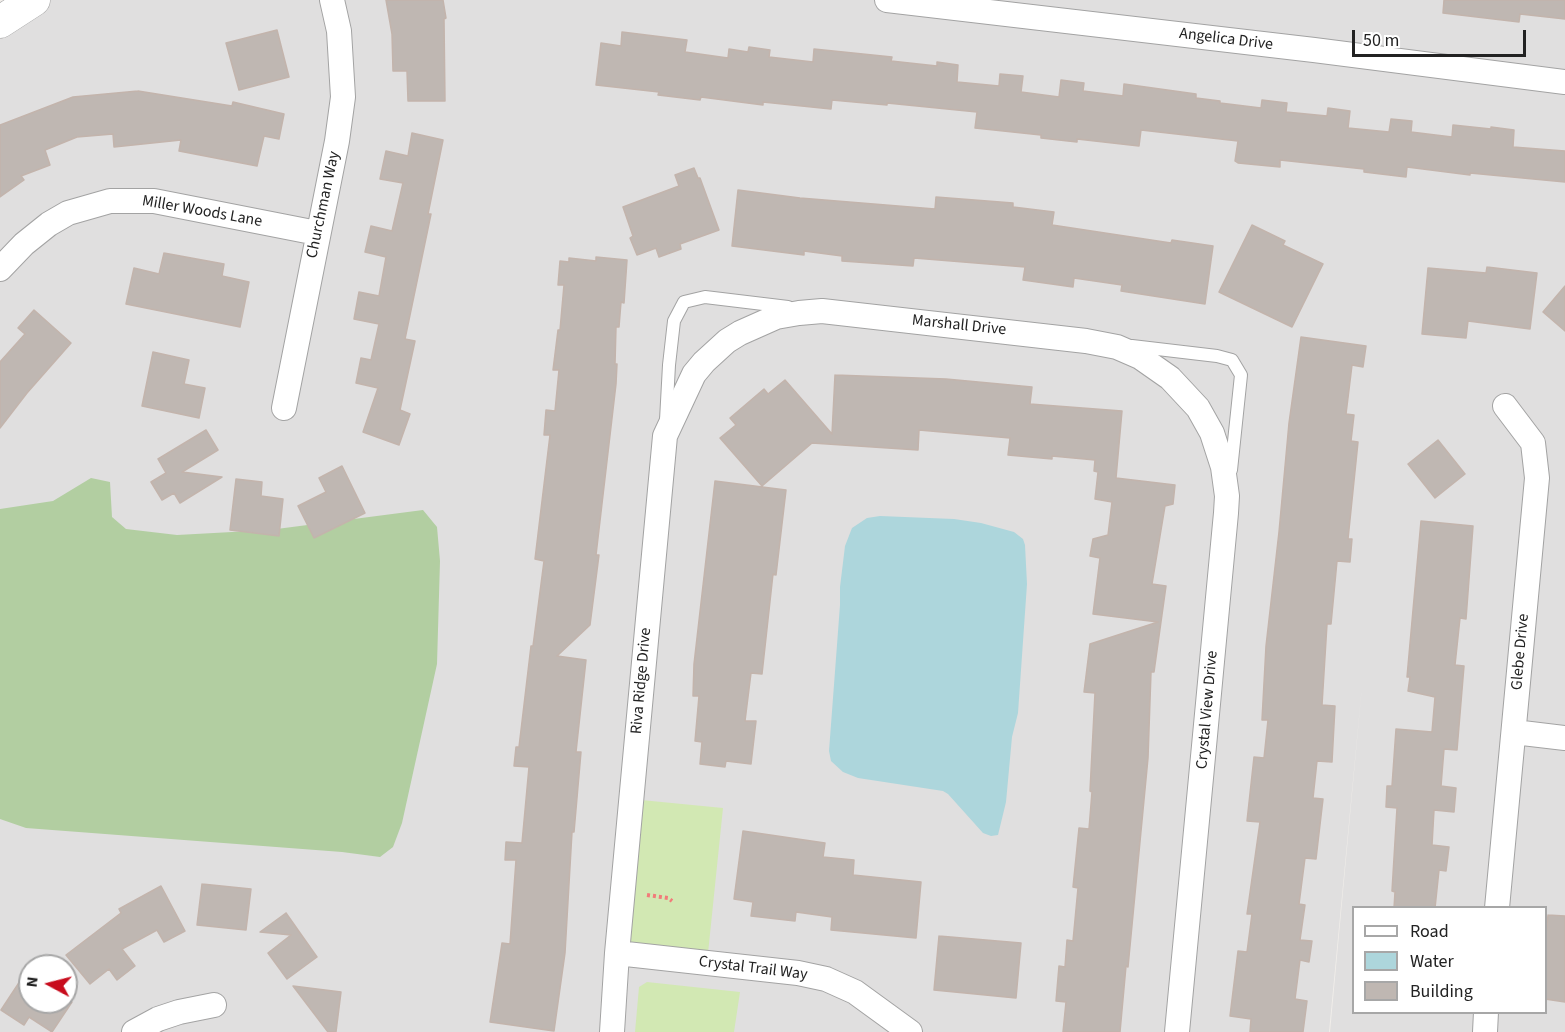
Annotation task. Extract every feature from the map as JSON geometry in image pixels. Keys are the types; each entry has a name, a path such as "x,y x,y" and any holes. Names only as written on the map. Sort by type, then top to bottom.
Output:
{"street":[{"path":"0,22 34,0"},
{"name":"Churchman Way","path":"284,408 337,141 343,97 339,32 332,0"},
{"name":"Angelica Drive","path":"887,0 1565,82"},
{"name":"Miller Woods Lane","path":"0,269 39,230 68,213 110,201 164,202 317,233"},
{"name":"Marshall Drive","path":"721,347 740,333 776,318 822,311 1086,341 1117,347 1140,357 1170,378 1189,396"},
{"name":"Riva Ridge Drive","path":"612,1032 617,953 665,436 694,374 721,347"},
{"name":"Crystal View Drive","path":"1178,1032 1227,495 1220,453 1212,433 1189,396"},
{"name":"Glebe Drive","path":"1497,906 1537,478 1533,444 1505,406"},
{"path":"1514,732 1565,738"},
{"name":"Crystal Trail Way","path":"617,953 798,974 825,980 855,992 910,1032"},
{"path":"134,1032 158,1019 214,1005"},
{"path":"1485,1032 1486,1014"}],"lane":[{"path":"665,436 674,321 684,302 705,297 822,311"},
{"path":"1086,341 1217,356 1232,360 1241,375 1226,513"}],"path":[{"path":"647,895 668,898 672,901"}],"shaded area":[{"path":"35,0 1565,0 1565,1032 1330,1032 1362,686 1329,1032 0,1032 0,23"}],"green space":[{"path":"91,478 110,482 112,517 126,529 177,535 269,530 423,510 437,527 440,561 437,664 402,823 393,847 380,857 342,852 26,828 0,819 0,509 53,501"},
{"path":"631,799 723,808 707,963 617,953"},
{"path":"647,982 740,992 734,1032 635,1032 639,987"}],"water":[{"path":"880,516 954,519 981,523 1014,532 1023,539 1027,584 1018,713 1012,737 1006,802 998,835 991,836 983,833 943,791 858,778 843,772 831,761 829,751 845,546 852,528 867,518"}],"building":[{"path":"386,0 443,0 446,18 444,19 445,101 408,101 407,71 393,71 392,34"},
{"path":"1444,0 1565,0 1565,19 1520,14 1519,22 1443,13"},
{"path":"277,30 289,77 239,90 226,43"},
{"path":"622,32 687,40 685,52 728,58 729,49 748,52 749,47 770,50 769,57 813,62 814,49 892,57 891,61 937,66 937,62 958,65 957,82 999,86 1000,74 1023,76 1021,92 1059,97 1061,80 1084,83 1083,91 1123,96 1124,84 1196,94 1196,98 1261,108 1262,100 1287,103 1286,112 1327,116 1328,108 1350,111 1348,128 1389,132 1391,119 1412,121 1411,132 1452,137 1453,125 1514,130 1513,147 1565,151 1565,182 1470,173 1470,175 1407,167 1406,177 1364,172 1364,169 1280,160 1280,167 1238,163 1235,161 1238,141 1141,130 1139,146 1077,139 1077,142 1041,138 1041,135 975,128 977,112 832,100 831,109 763,102 763,105 701,97 700,100 658,95 659,92 596,85 601,43 621,46"},
{"path":"138,91 232,106 233,102 284,114 279,139 264,136 257,166 179,151 181,140 114,147 113,134 77,137 45,150 50,165 21,176 24,180 0,197 0,125 73,97"},
{"path":"412,133 443,140 428,214 431,214 405,339 415,341 400,410 410,414 399,445 363,432 378,388 356,383 361,358 371,360 379,324 354,319 359,292 379,296 386,257 365,252 371,226 392,231 403,183 380,179 386,151 408,156"},
{"path":"694,168 700,178 719,230 680,244 681,249 659,257 656,248 637,255 630,238 633,236 623,207 679,186 675,175"},
{"path":"738,190 800,198 935,209 936,197 1013,203 1013,207 1054,212 1052,225 1171,243 1172,240 1213,246 1205,304 1121,291 1122,285 1074,278 1073,287 1023,280 1025,267 914,258 913,266 842,261 842,256 804,251 804,255 732,246"},
{"path":"1252,225 1285,241 1283,245 1323,264 1292,327 1219,292"},
{"path":"164,253 224,264 222,276 249,282 240,327 126,304 134,268 159,274"},
{"path":"596,257 627,260 624,303 621,302 619,327 616,327 616,384 590,625 557,656 586,660 576,752 581,752 574,832 572,832 565,953 554,1031 490,1022 502,943 510,944 516,860 505,860 506,842 522,843 529,767 514,766 516,747 519,747 544,561 535,559 550,435 544,435 546,410 555,411 559,370 553,370 558,330 560,330 564,285 558,285 560,261 569,262 569,258 596,261"},
{"path":"1487,267 1537,273 1530,329 1468,321 1466,338 1422,334 1428,268 1486,273"},
{"path":"1565,286 1565,331 1543,312"},
{"path":"34,310 71,343 0,428 0,362 25,334 18,328"},
{"path":"1301,337 1366,346 1363,367 1352,365 1346,414 1354,415 1351,441 1358,442 1348,539 1352,539 1350,562 1337,561 1331,624 1327,624 1322,705 1335,706 1332,762 1317,761 1313,798 1323,799 1316,859 1305,858 1299,904 1305,905 1300,940 1312,941 1309,962 1300,960 1295,999 1307,1001 1303,1032 1250,1032 1251,1019 1230,1016 1238,951 1247,952 1252,914 1247,914 1260,822 1247,821 1254,757 1264,758 1268,720 1262,720 1266,646 1289,423"},
{"path":"153,352 189,360 184,384 205,388 199,418 142,406"},
{"path":"835,375 946,379 1032,387 1030,404 1122,411 1116,478 1175,485 1173,504 1165,506 1152,584 1166,586 1154,672 1151,672 1148,758 1120,1032 1063,1032 1066,1002 1056,1001 1059,966 1065,967 1067,940 1073,941 1078,888 1073,887 1079,828 1089,829 1095,693 1084,692 1090,644 1158,622 1093,614 1100,558 1090,556 1093,539 1108,535 1112,502 1095,499 1098,472 1094,471 1095,460 1008,455 1010,438 919,430 918,450 812,443 762,486 720,438 736,425 730,418 764,389 768,394 785,380 832,434"},
{"path":"206,430 218,450 182,472 222,477 180,503 174,493 162,500 151,482 166,473 158,459"},
{"path":"1438,440 1465,474 1435,498 1408,464"},
{"path":"342,466 365,513 314,538 298,506 326,492 319,478"},
{"path":"236,479 262,482 261,496 283,499 279,536 230,530"},
{"path":"715,481 786,490 776,575 773,574 762,674 751,673 745,721 756,721 751,764 726,761 725,767 700,764 702,742 695,741 699,696 693,696 694,664"},
{"path":"1421,521 1473,526 1466,619 1460,618 1455,665 1464,666 1457,750 1444,749 1441,786 1456,788 1454,812 1434,810 1432,845 1449,847 1446,871 1439,870 1435,906 1394,906 1395,892 1392,891 1397,808 1386,807 1387,786 1392,786 1396,729 1432,732 1435,697 1408,691 1410,677 1407,677"},
{"path":"743,831 825,843 823,857 854,860 853,875 921,882 916,938 831,930 832,917 796,912 795,921 751,916 753,902 734,899"},
{"path":"202,884 251,889 246,930 197,925"},
{"path":"161,886 185,931 164,942 157,930 122,949 135,966 117,980 109,969 90,984 78,970 78,954 67,954 121,913 119,909"},
{"path":"286,913 317,957 287,979 268,953 291,935 260,932"},
{"path":"1548,915 1565,916 1565,1002 1547,999"},
{"path":"939,936 1021,943 1016,998 934,990"},
{"path":"18,984 18,1014 64,1014 52,1032 29,1017 24,1025 1,1010"},
{"path":"293,986 341,992 336,1032 328,1032"}]}
